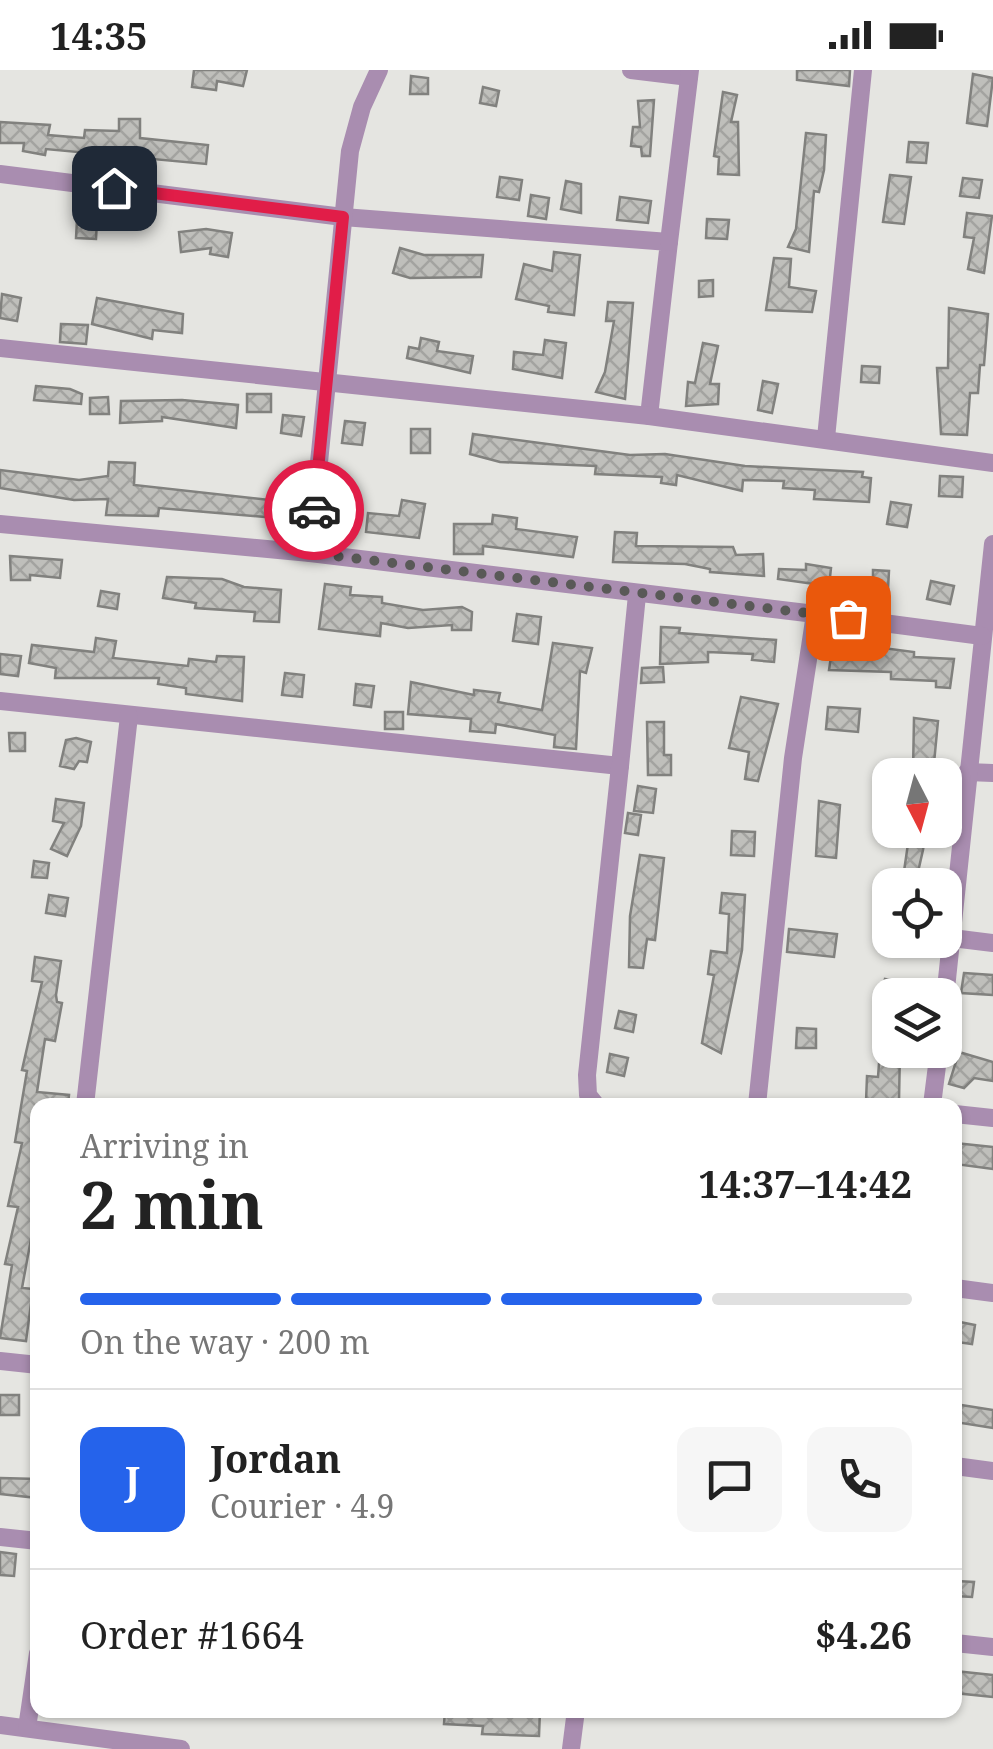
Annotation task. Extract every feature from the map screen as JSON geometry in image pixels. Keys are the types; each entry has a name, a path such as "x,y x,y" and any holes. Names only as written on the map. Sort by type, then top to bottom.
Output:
{"street":[{"path":"310,553 350,152 362,108 379,70"},
{"path":"630,70 689,73 649,416"},
{"path":"826,438 863,70"},
{"path":"0,174 343,217 669,242"},
{"path":"0,348 649,416 993,462"},
{"path":"0,524 310,553 982,636"},
{"path":"958,868 993,544"},
{"path":"589,1098 587,1075 637,595"},
{"path":"758,1098 793,758 815,614"},
{"path":"0,701 620,766"},
{"path":"86,1098 129,716"},
{"path":"967,772 993,774"},
{"path":"962,939 993,943"},
{"path":"933,1098 937,1068"},
{"path":"962,1115 993,1118"},
{"path":"962,1289 993,1293"},
{"path":"0,1360 30,1364"},
{"path":"962,1467 993,1471"},
{"path":"0,1537 30,1540"},
{"path":"962,1645 993,1647"},
{"path":"27,1728 30,1708"},
{"path":"571,1749 575,1718"},
{"path":"0,1725 106,1745 182,1749"}],"building":[{"path":"194,70 247,70 243,86 217,81 216,90 192,87"},
{"path":"797,70 850,70 849,86 797,80"},
{"path":"973,74 993,78 987,126 967,123"},
{"path":"411,76 428,78 428,94 410,94"},
{"path":"483,87 499,91 496,106 480,103"},
{"path":"723,92 737,95 731,122 738,122 739,175 718,174 719,157 714,156"},
{"path":"654,100 650,156 642,156 641,147 631,146 633,127 640,127 638,101"},
{"path":"119,119 140,119 140,138 208,145 206,164 46,149 45,155 23,151 24,143 0,143 0,122 50,125 48,135 84,138 85,130 119,131"},
{"path":"806,133 826,135 824,170 819,192 814,191 809,252 788,247 796,229"},
{"path":"909,142 928,143 926,163 907,162"},
{"path":"890,175 911,177 904,224 883,222"},
{"path":"500,177 522,180 519,200 497,197"},
{"path":"963,178 982,180 979,198 960,196"},
{"path":"566,181 581,184 581,213 561,209"},
{"path":"531,195 549,198 546,219 528,216"},
{"path":"620,197 651,201 648,223 617,220"},
{"path":"967,213 992,216 984,273 968,269 974,238 964,237"},
{"path":"707,219 729,220 727,239 706,238"},
{"path":"77,220 97,221 96,239 76,238"},
{"path":"206,229 232,233 228,257 210,254 211,248 181,252 179,232"},
{"path":"400,248 424,255 483,255 481,277 410,278 393,273"},
{"path":"554,252 580,255 574,315 548,312 549,306 516,299 524,264 552,271"},
{"path":"774,258 791,259 789,287 816,291 812,312 766,310"},
{"path":"713,280 713,296 699,297 699,281"},
{"path":"2,294 21,298 17,321 0,318"},
{"path":"97,298 183,314 182,333 153,330 152,339 92,324"},
{"path":"608,302 633,303 625,399 596,392 605,372 614,321 606,321"},
{"path":"949,308 988,314 984,365 980,365 978,393 970,393 967,435 941,434 937,368 948,368"},
{"path":"61,324 88,325 86,344 60,342"},
{"path":"421,338 439,342 437,351 473,356 470,373 407,358 409,347 419,349"},
{"path":"545,340 566,343 562,378 513,369 514,352 543,355"},
{"path":"703,343 718,346 710,384 719,384 718,404 686,406 688,382 695,383"},
{"path":"862,366 880,367 879,383 861,382"},
{"path":"763,381 778,384 772,413 758,410"},
{"path":"36,386 70,389 82,394 81,404 34,400"},
{"path":"247,394 271,394 271,412 247,412"},
{"path":"108,397 109,414 90,414 90,398"},
{"path":"182,400 238,405 236,428 162,417 162,421 120,423 121,401"},
{"path":"283,415 304,417 301,436 281,433"},
{"path":"345,421 365,423 362,445 342,443"},
{"path":"411,429 430,429 430,453 411,453"},
{"path":"473,434 630,455 665,454 745,466 863,472 862,477 871,478 869,502 814,499 815,490 783,488 784,481 743,480 742,491 677,475 676,485 661,483 662,477 595,474 596,466 500,462 470,454"},
{"path":"109,462 135,463 134,485 278,501 280,493 300,496 294,535 274,532 276,518 159,508 158,516 106,515 108,499 74,500 0,488 0,470 79,480 108,476"},
{"path":"940,476 963,477 962,497 939,496"},
{"path":"402,500 425,504 419,538 366,532 368,513 399,516"},
{"path":"891,502 911,505 907,527 887,524"},
{"path":"334,504 356,507 354,523 332,521"},
{"path":"493,515 517,518 516,529 577,537 573,557 483,546 483,554 454,554 454,524 492,524"},
{"path":"615,532 637,533 636,546 733,547 736,555 763,554 764,576 710,572 685,564 613,562"},
{"path":"10,556 62,560 60,578 30,575 30,580 11,580"},
{"path":"806,564 831,568 829,586 778,579 779,569 806,570"},
{"path":"873,570 889,571 888,589 873,589"},
{"path":"167,577 222,579 244,587 281,590 279,622 254,621 255,612 195,608 196,603 163,598"},
{"path":"931,581 954,586 950,604 927,599"},
{"path":"325,584 351,587 350,595 382,597 382,603 423,610 462,607 472,612 471,630 452,630 452,625 408,628 381,623 380,636 319,629"},
{"path":"101,591 119,594 117,609 98,606"},
{"path":"517,614 541,617 538,644 513,641"},
{"path":"661,627 680,628 679,633 776,640 774,662 752,660 753,654 708,652 708,662 660,664"},
{"path":"96,638 116,641 113,658 188,666 189,659 216,662 217,656 244,657 242,701 186,694 186,688 158,684 159,678 55,678 56,668 29,663 32,645 94,652"},
{"path":"553,643 592,648 586,673 580,671 576,749 554,747 555,735 496,724 495,733 470,731 471,719 408,714 411,682 474,695 474,690 500,693 498,702 542,710"},
{"path":"860,645 914,652 914,657 954,659 950,688 936,687 936,681 891,679 891,672 829,670 832,650 860,654"},
{"path":"0,654 21,656 18,676 0,674"},
{"path":"663,667 664,682 641,683 642,668"},
{"path":"285,673 304,675 302,697 282,695"},
{"path":"356,684 374,686 371,707 354,705"},
{"path":"741,697 778,704 758,781 745,779 749,752 729,748"},
{"path":"828,707 860,709 858,732 826,729"},
{"path":"385,712 403,712 403,729 385,729"},
{"path":"914,718 938,721 935,758 913,758"},
{"path":"647,722 664,722 664,755 671,755 671,775 648,775"},
{"path":"9,733 25,733 25,751 10,751"},
{"path":"66,740 91,742 87,762 79,761 74,769 60,766"},
{"path":"638,786 656,789 653,813 634,811"},
{"path":"56,799 84,803 81,826 67,856 51,849 64,823 53,821"},
{"path":"819,801 840,805 836,858 816,856"},
{"path":"628,813 641,815 638,835 625,833"},
{"path":"732,831 755,832 754,856 731,855"},
{"path":"907,848 923,848 919,868 904,868"},
{"path":"640,855 664,858 655,940 647,939 643,968 629,967 630,916"},
{"path":"34,861 49,863 47,878 32,877"},
{"path":"722,893 745,895 742,950 721,1053 702,1043 714,975 708,974 711,951 727,953 729,914 720,913"},
{"path":"49,895 68,898 65,916 46,913"},
{"path":"789,929 837,934 834,957 787,952"},
{"path":"35,957 61,961 56,995 57,1002 62,1003 55,1041 45,1039 37,1092 69,1095 30,1098 30,1244 22,1288 30,1289 26,1341 0,1338 12,1265 5,1264 18,1207 8,1206 22,1143 15,1142 27,1071 22,1070 42,982 32,981"},
{"path":"964,973 993,975 993,995 962,993"},
{"path":"619,1011 636,1015 633,1032 615,1028"},
{"path":"797,1028 816,1029 816,1048 796,1048"},
{"path":"962,1053 993,1062 993,1081 974,1078 964,1088 949,1084 954,1068 962,1068"},
{"path":"610,1054 628,1058 624,1076 607,1072"},
{"path":"879,1068 900,1068 899,1098 866,1098 867,1076 878,1077"},
{"path":"962,1144 993,1147 993,1169 962,1165"},
{"path":"962,1322 975,1325 972,1344 962,1343"},
{"path":"0,1395 19,1395 19,1415 0,1415"},
{"path":"962,1405 993,1410 993,1428 962,1423"},
{"path":"0,1478 30,1479 30,1497 0,1494"},
{"path":"0,1552 16,1554 14,1576 0,1575"},
{"path":"962,1581 974,1582 972,1597 962,1596"},
{"path":"962,1672 993,1675 993,1697 962,1694"},
{"path":"444,1718 540,1718 539,1736 482,1734 483,1726 444,1724"}],"way so far":[{"path":"314,510 310,553 848,618"}],"route":[{"path":"114,188 343,217 314,510"}]}
